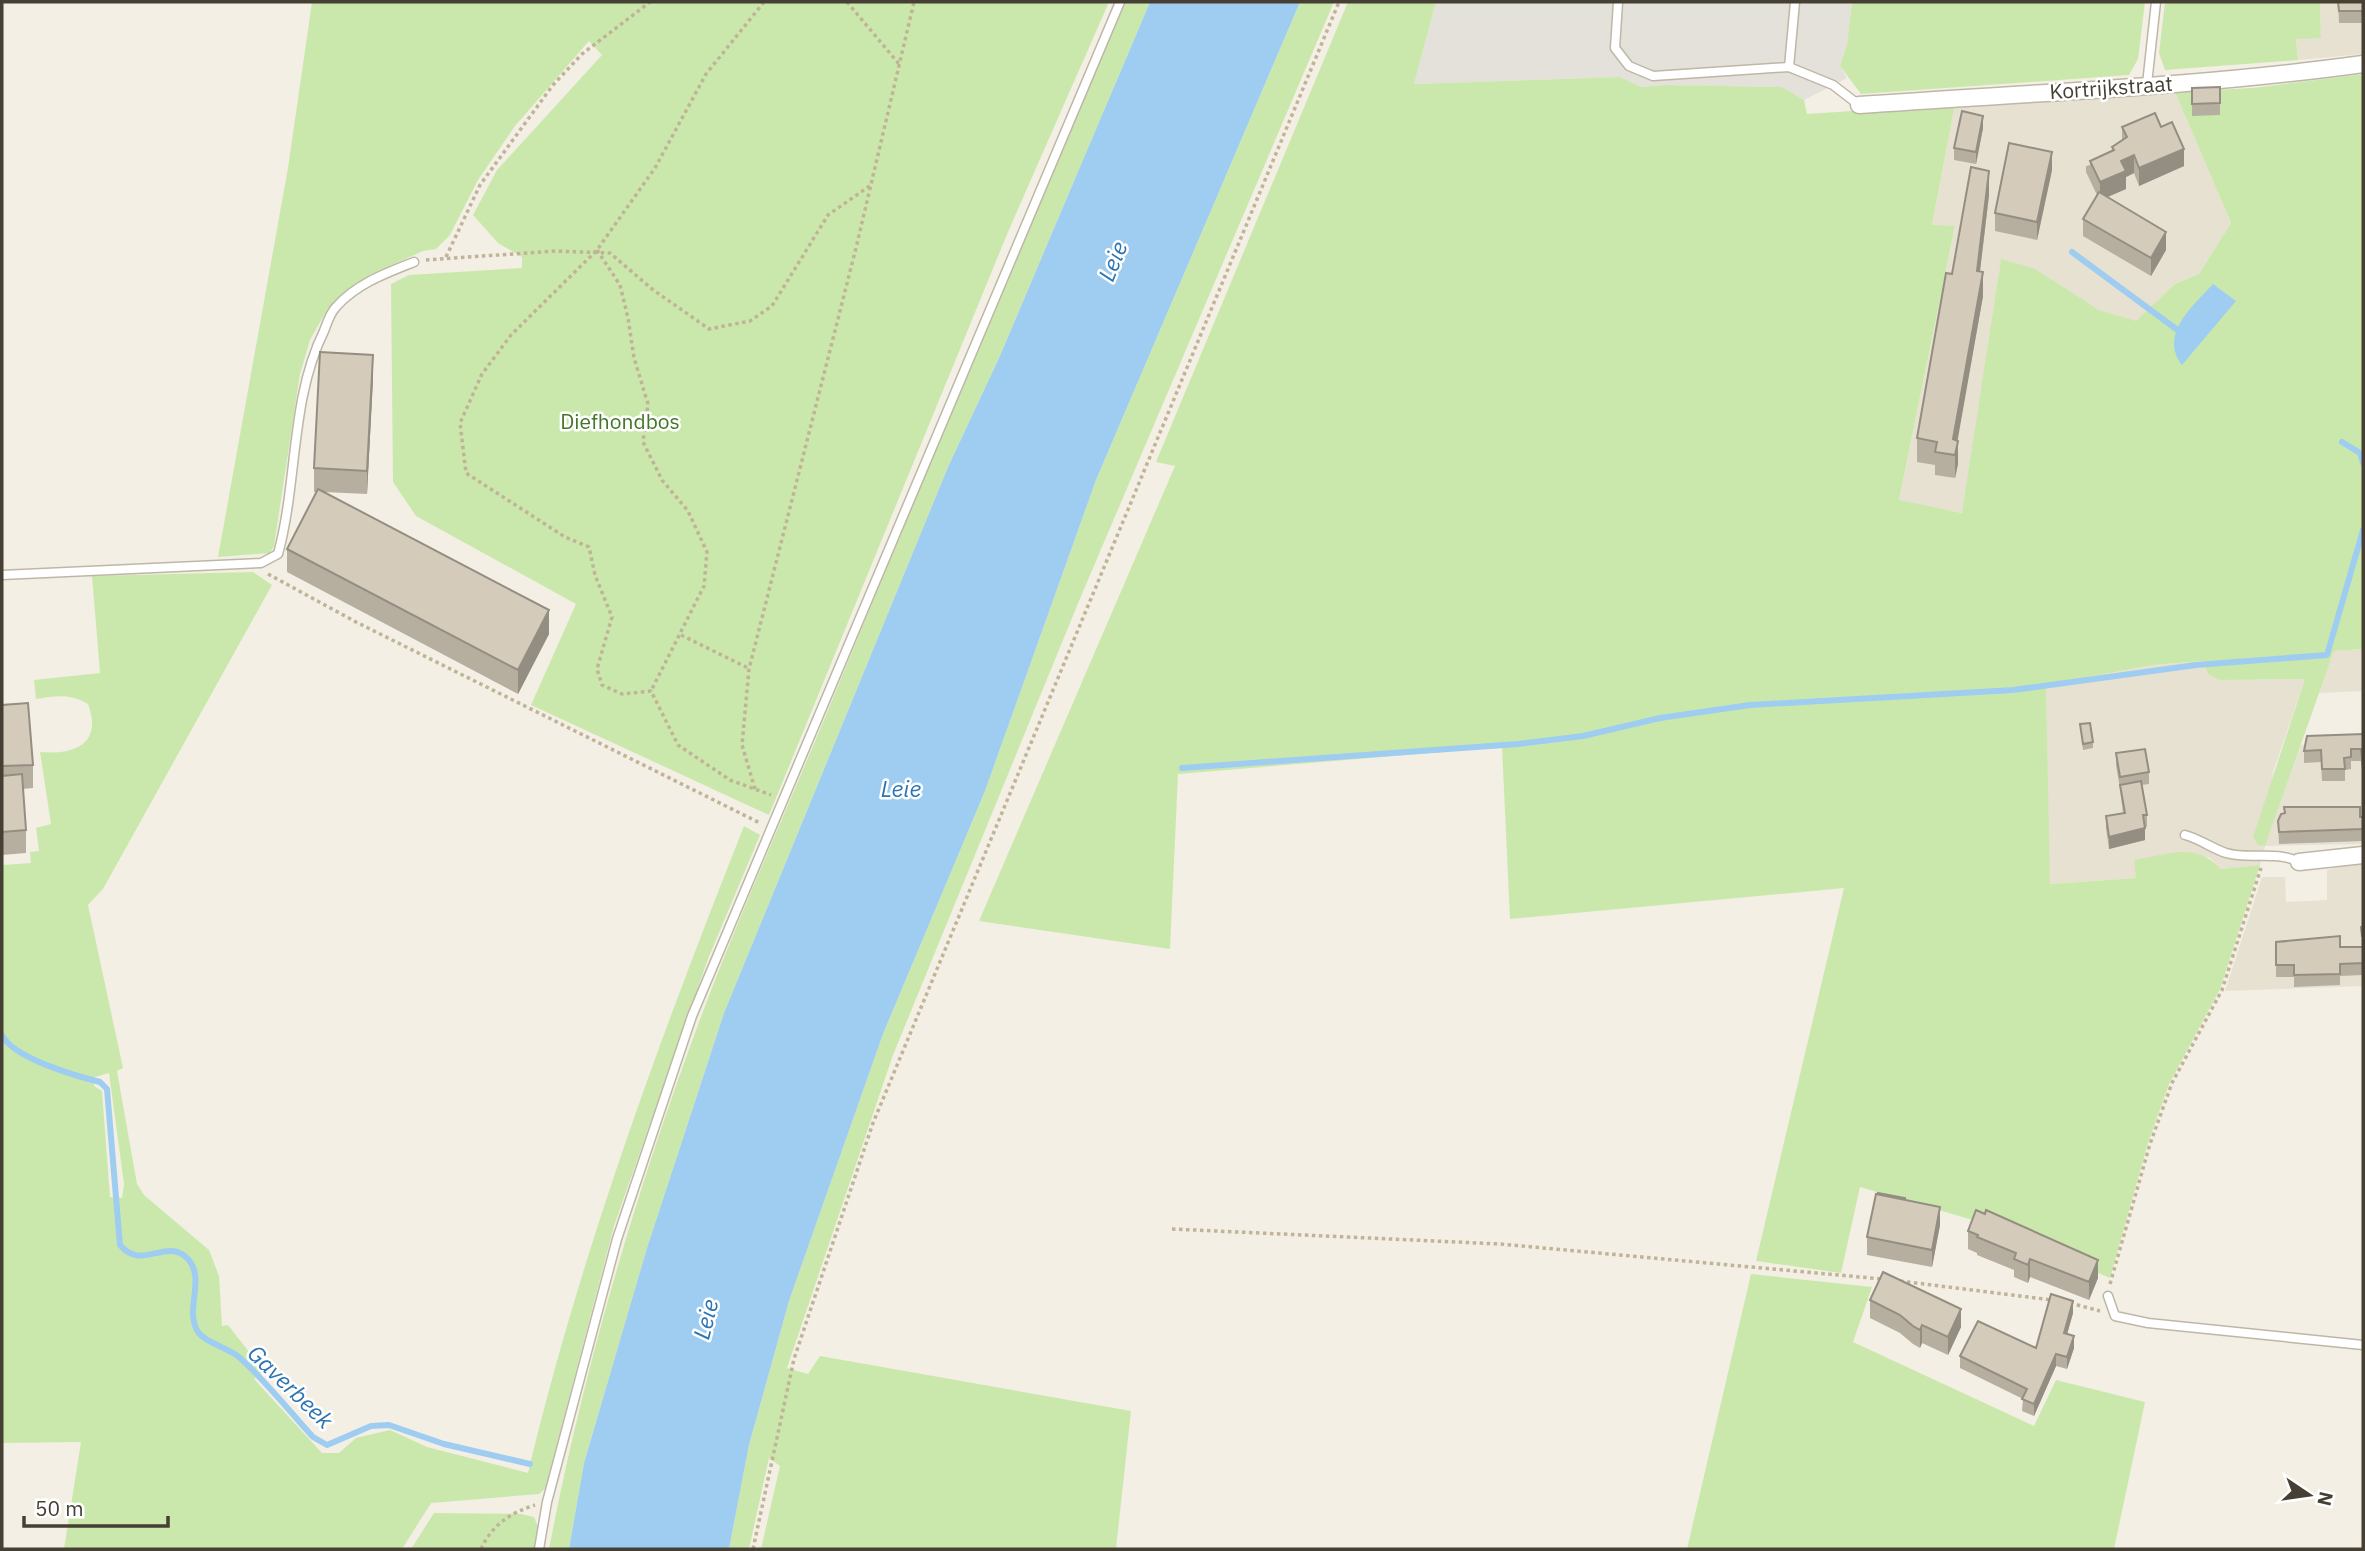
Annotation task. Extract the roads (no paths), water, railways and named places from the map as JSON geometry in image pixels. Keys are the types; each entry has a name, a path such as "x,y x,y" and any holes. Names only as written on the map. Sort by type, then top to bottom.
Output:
{"street":[{"name":"Kortrijkstraat","path":"1859,105 2147,83 2249,80 2363,64"},
{"path":"2299,862 2363,855"}],"lane":[{"path":"539,1549 547,1502 617,1239 692,1016 1120,2"},
{"path":"1618,2 1615,48 1629,66 1653,76 1789,67 1833,85 1859,105"},
{"path":"1789,67 1796,2"},
{"path":"2147,83 2156,2"},
{"path":"2,575 261,563 278,554 285,530 304,387 317,345 334,308 361,286 414,262"},
{"path":"2185,835 2200,839 2228,854 2285,855 2299,862"},
{"path":"2108,1296 2115,1316 2148,1323 2363,1345"}],"water":[{"name":"Leie","path":"1150,2 1300,2 1096,480 985,791 883,1034 789,1301 749,1445 729,1549 569,1549 584,1463 647,1248 724,1013 948,467 999,358"},
{"path":"2213,284 2236,301 2182,365 2176,354 2176,332 2181,321"}],"waterway":[{"path":"2072,252 2183,334"},
{"path":"2342,442 2360,453 2363,463"},
{"path":"1182,768 1518,744 1583,736 1660,718 1750,705 2013,690 2196,665 2327,655 2363,530"},
{"name":"Gaverbeek","path":"2,1035 8,1043 32,1058 61,1071 100,1082 107,1089 120,1245 137,1255 172,1251 188,1259 195,1276 193,1314 198,1332 239,1357 313,1437 327,1445 371,1426 389,1425 444,1444 530,1464"}],"park label":[{"name":"Diefhondbos","path":"620,421"}]}
